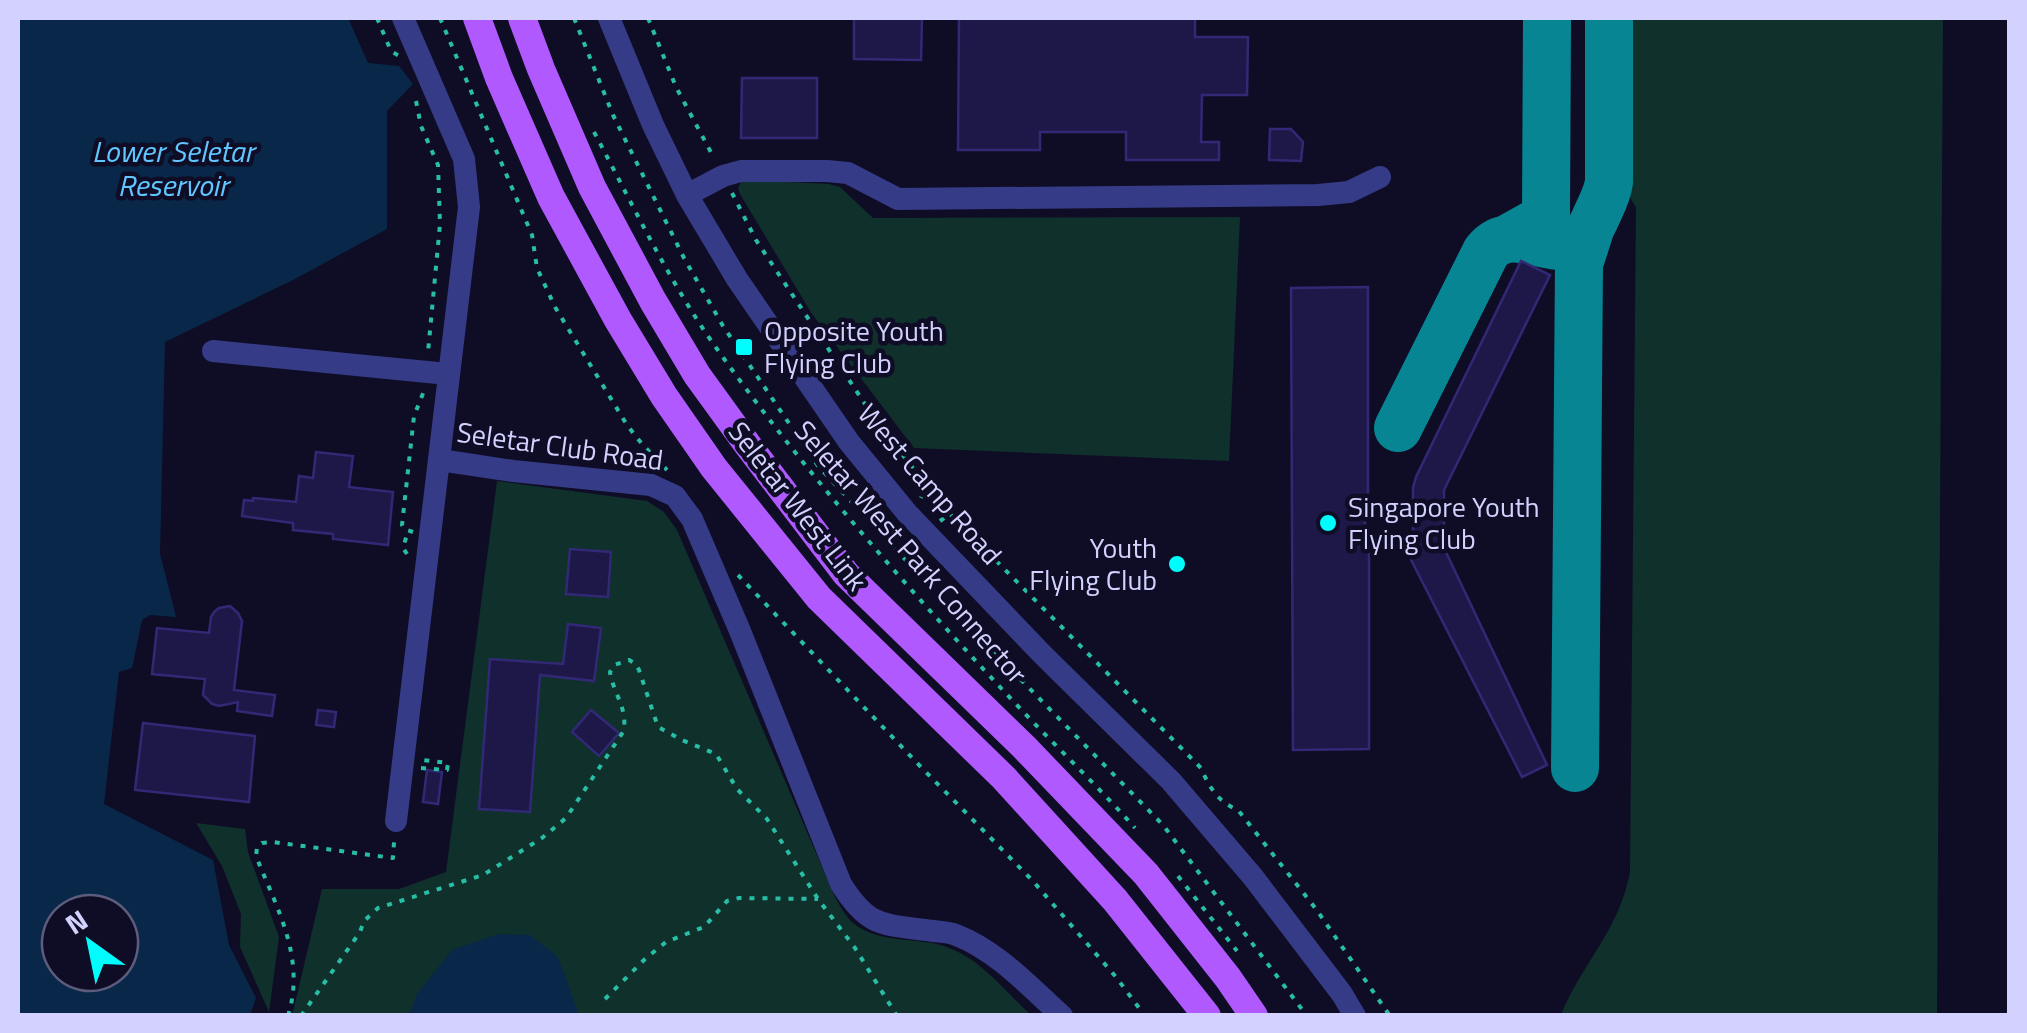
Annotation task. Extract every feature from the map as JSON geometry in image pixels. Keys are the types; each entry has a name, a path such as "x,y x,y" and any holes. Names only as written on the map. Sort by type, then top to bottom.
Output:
{"main road":[{"name":"Seletar West Link","path":"477,18 551,197 618,320 714,468 819,598 1004,778 1115,900 1206,1016"},
{"name":"Seletar West Link","path":"522,18 592,187 653,301 746,444 846,574 1024,747 1146,874 1254,1016"},
{"path":"941,666 930,679 932,685 972,727 1004,778"}],"street":[{"name":"Seletar Club Road","path":"403,18 464,159 469,207 440,460 651,485 675,496 692,518 841,884 856,908 872,920 892,926 954,934 1011,970 1062,1016"},
{"name":"West Camp Road","path":"608,18 687,195 784,350 868,467 1043,655 1171,781 1253,877 1355,1016"},
{"path":"687,195 741,171 848,173 898,199 1318,196 1350,192 1380,177"},
{"path":"213,351 448,374"},
{"path":"396,821 440,460"}],"path":[{"path":"648,18 676,87 756,240 877,422 926,485 921,505"},
{"name":"Seletar West Park Connector","path":"592,128 666,266 716,347 809,470 908,587 1137,830"},
{"path":"930,514 938,523 950,514 1200,768 1217,797 1238,810 1316,908 1390,1016"},
{"path":"301,1016 370,914 394,902 483,875 566,818 625,726 610,676 611,668 629,660 639,670 655,722 662,730 716,754 737,789 766,819 897,1016"},
{"path":"288,1016 296,975 294,962 256,856 257,848 273,842 393,858 396,821"},
{"path":"1170,867 1240,955"},
{"path":"604,999 666,942 704,927 726,901 818,899"}],"green space":[{"path":"1623,18 1943,18 1937,1015 1561,1015 1618,912 1630,872 1636,207 1622,185"},
{"path":"741,182 840,187 873,218 1240,217 1229,461 914,448 812,314 740,194"},
{"path":"497,481 647,501 664,512 677,530 846,915 876,935 952,949 984,970 1031,1015 292,1016 322,889 399,889 446,872"},
{"path":"196,823 245,829 248,852 279,937 269,1012 240,947 241,914 222,866"}],"water":[{"name":"Lower Seletar Reservoir","path":"18,18 348,18 368,63 399,66 413,84 387,111 387,229 165,342 160,554 176,617 150,615 142,620 132,668 119,672 104,804 213,860 229,945 256,998 250,1015 18,1015"},
{"path":"498,934 530,935 558,957 579,1015 409,1015 417,994 452,950"}],"building":[{"path":"854,18 922,18 921,60 854,59"},
{"path":"959,18 1195,18 1195,37 1248,37 1247,95 1202,95 1201,142 1219,142 1219,160 1126,160 1126,132 1040,132 1040,150 958,150"},
{"path":"742,78 817,78 817,138 741,138"},
{"path":"1270,129 1291,129 1303,142 1301,161 1269,160"},
{"path":"1521,261 1550,275 1444,490 1444,548 1547,765 1522,777 1404,546 1413,546 1416,477"},
{"name":"Singapore Youth Flying Club","path":"1368,287 1365,546 1369,546 1369,749 1293,750 1291,288"},
{"path":"316,452 353,456 349,487 393,492 388,545 333,539 333,534 293,530 293,523 242,516 244,500 296,502 299,476 313,478"},
{"path":"570,549 611,552 608,597 566,594"},
{"path":"230,606 242,621 234,690 275,695 272,716 237,711 238,702 212,704 203,695 205,679 152,674 157,628 209,633 214,612"},
{"path":"568,624 601,628 594,681 540,675 530,812 479,809 490,659 563,664"},
{"path":"318,710 336,712 334,727 316,725"},
{"path":"591,710 619,733 599,756 572,732"},
{"path":"143,723 255,736 249,802 135,790"},
{"path":"427,770 442,772 438,804 423,802"}],"taxiway":[{"path":"1509,238 1541,220 1546,213 1547,18"},
{"path":"1398,428 1486,252 1499,242 1513,239 1557,246 1571,244 1584,236 1595,219 1609,182 1609,18"},
{"path":"1575,768 1579,264 1589,233"}],"place":[{"name":"Opposite Youth Flying Club","path":"744,347"},
{"name":"Singapore Youth Flying Club","path":"1328,523"},
{"name":"Youth Flying Club","path":"1177,564"}]}
